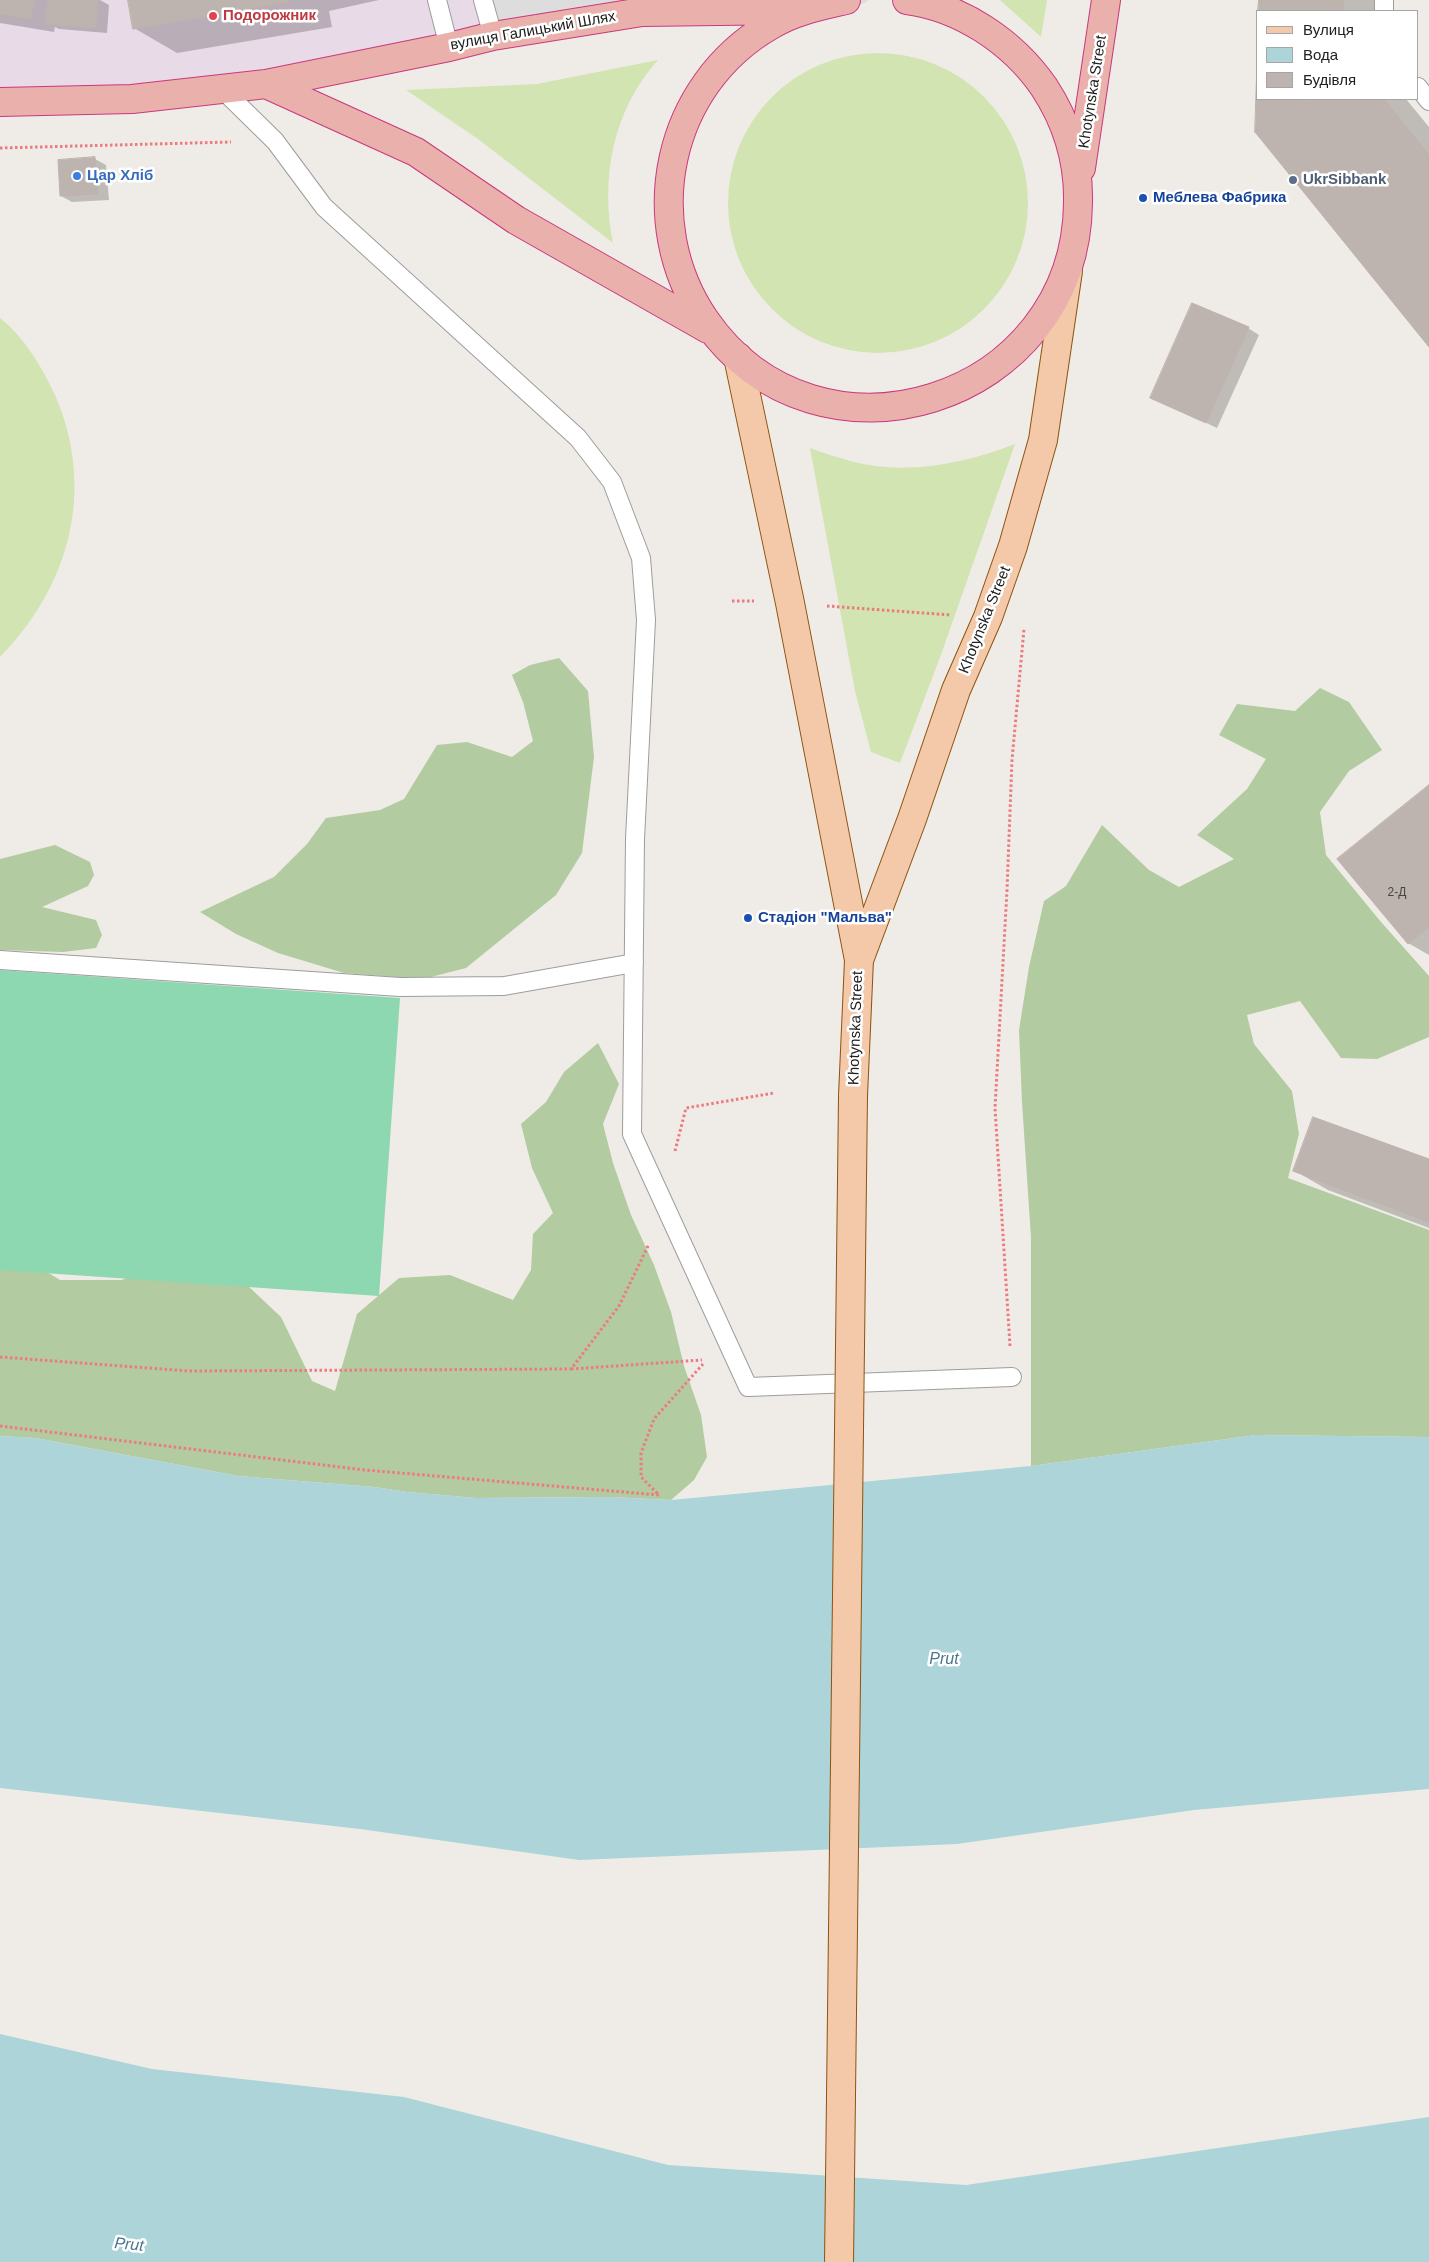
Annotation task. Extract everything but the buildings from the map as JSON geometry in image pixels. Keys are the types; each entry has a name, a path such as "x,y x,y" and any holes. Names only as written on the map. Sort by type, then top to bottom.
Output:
{"highway":[{"path":"846,0 802,10 770,25 748,40 716,70 696,99 681,132 671,166 668,201 670,236 679,270 694,302 714,332 738,357 763,376 784,387 820,400 850,406 881,407 912,404 942,396 970,384 996,367 1014,352 1040,323 1056,297 1068,268 1078,227 1078,184 1074,156 1065,128 1053,101 1037,77 995,36 970,21 944,9 907,0"},
{"name":"Khotynska Street","path":"1078,184 1106,0"},
{"name":"вулиця Галицький Шлях","path":"0,102 132,99 220,87 266,84 449,47 493,36 642,12 802,10"},
{"name":"вулиця Галицький Шлях","path":"266,84 416,152 516,220 714,332"}],"main road":[{"name":"Khotynska Street","path":"859,960 912,819 956,690 988,617 1013,546 1043,440 1068,268"},
{"name":"Khotynska Street","path":"738,357 790,603 859,960 854,1096 839,2262"}],"lane":[{"path":"437,0 449,47"},
{"path":"483,0 493,36"},
{"path":"220,87 275,141 324,207 578,438 612,482 641,558 646,620 635,839 632,1134 748,1387 1012,1377"},
{"path":"1419,88 1429,101"},
{"path":"0,960 400,987 504,986 634,963"}],"path":[{"path":"0,148 275,141"},
{"path":"732,601 790,603 1025,620 1012,760 995,1108 1012,1377"},
{"path":"674,1154 686,1108 774,1093"},
{"path":"571,1370 619,1306 651,1238"},
{"path":"0,1357 189,1371 571,1370 706,1360 654,1419 642,1453 641,1477 659,1495 365,1470 0,1426"}],"shaded area":[{"path":"0,0 478,0 490,42 0,106"},
{"path":"478,0 869,0 865,3 806,15 646,18 490,42"}],"green space":[{"path":"1000,0 1047,0 1041,37"},
{"path":"878,53 907,56 935,65 961,78 984,97 1003,120 1016,146 1025,174 1028,203 1025,232 1016,260 1003,286 984,309 961,328 935,341 907,350 878,353 849,350 821,341 795,328 772,309 753,286 740,260 731,232 728,203 731,174 740,146 753,120 772,97 795,78 821,65 849,56"},
{"path":"658,60 630,101 614,146 608,194 609,219 613,243 478,139 406,90 537,84"},
{"path":"0,318 25,343 55,395 67,430 74,466 74,500 69,535 59,568 44,599 24,629 0,657"},
{"path":"1015,444 942,652 900,763 871,752 855,691 810,448 874,466 915,467 956,462"},
{"path":"559,658 588,691 594,757 582,853 556,895 466,968 423,979 344,973 278,953 236,934 200,912 274,877 307,844 326,818 380,810 404,799 437,745 467,742 512,757 533,741 523,702 512,675 530,665"},
{"path":"1320,688 1349,702 1382,750 1349,771 1320,812 1326,855 1381,922 1429,976 1429,1037 1377,1059 1341,1058 1300,1001 1247,1015 1254,1044 1292,1091 1299,1134 1288,1178 1429,1230 1429,1437 1256,1435 1031,1466 1031,1238 1019,1030 1029,967 1044,901 1066,886 1102,825 1149,870 1179,887 1234,859 1197,835 1247,789 1266,759 1219,735 1237,704 1295,711"},
{"path":"55,845 90,862 94,875 88,886 42,907 96,920 102,935 96,948 63,952 0,950 0,859"},
{"path":"0,970 400,998 379,1296 0,1270"},
{"path":"598,1043 619,1084 603,1124 613,1163 631,1215 654,1265 671,1312 684,1366 701,1415 707,1457 694,1480 671,1500 609,1497 476,1498 374,1487 238,1476 35,1438 0,1436 0,1257 24,1258 60,1280 122,1280 163,1260 247,1285 281,1317 312,1381 335,1391 357,1314 399,1278 450,1275 513,1300 531,1270 533,1234 553,1213 532,1168 521,1124 546,1102 564,1072"}],"water":[{"name":"Prut","path":"1256,1435 1429,1437 1429,1789 1194,1810 957,1844 579,1860 360,1829 0,1788 0,1436 35,1438 238,1476 374,1487 476,1498 609,1497 671,1500 1031,1466"},
{"name":"Prut","path":"0,2034 152,2069 404,2097 668,2165 966,2185 1429,2117 1429,2262 0,2262"}],"place":[{"name":"Подорожник","path":"213,16"},
{"name":"Цар Хліб","path":"77,176"},
{"name":"UkrSibbank","path":"1293,180"},
{"name":"Меблева Фабрика","path":"1143,198"},
{"name":"Стадіон \"Мальва\"","path":"748,918"}]}
